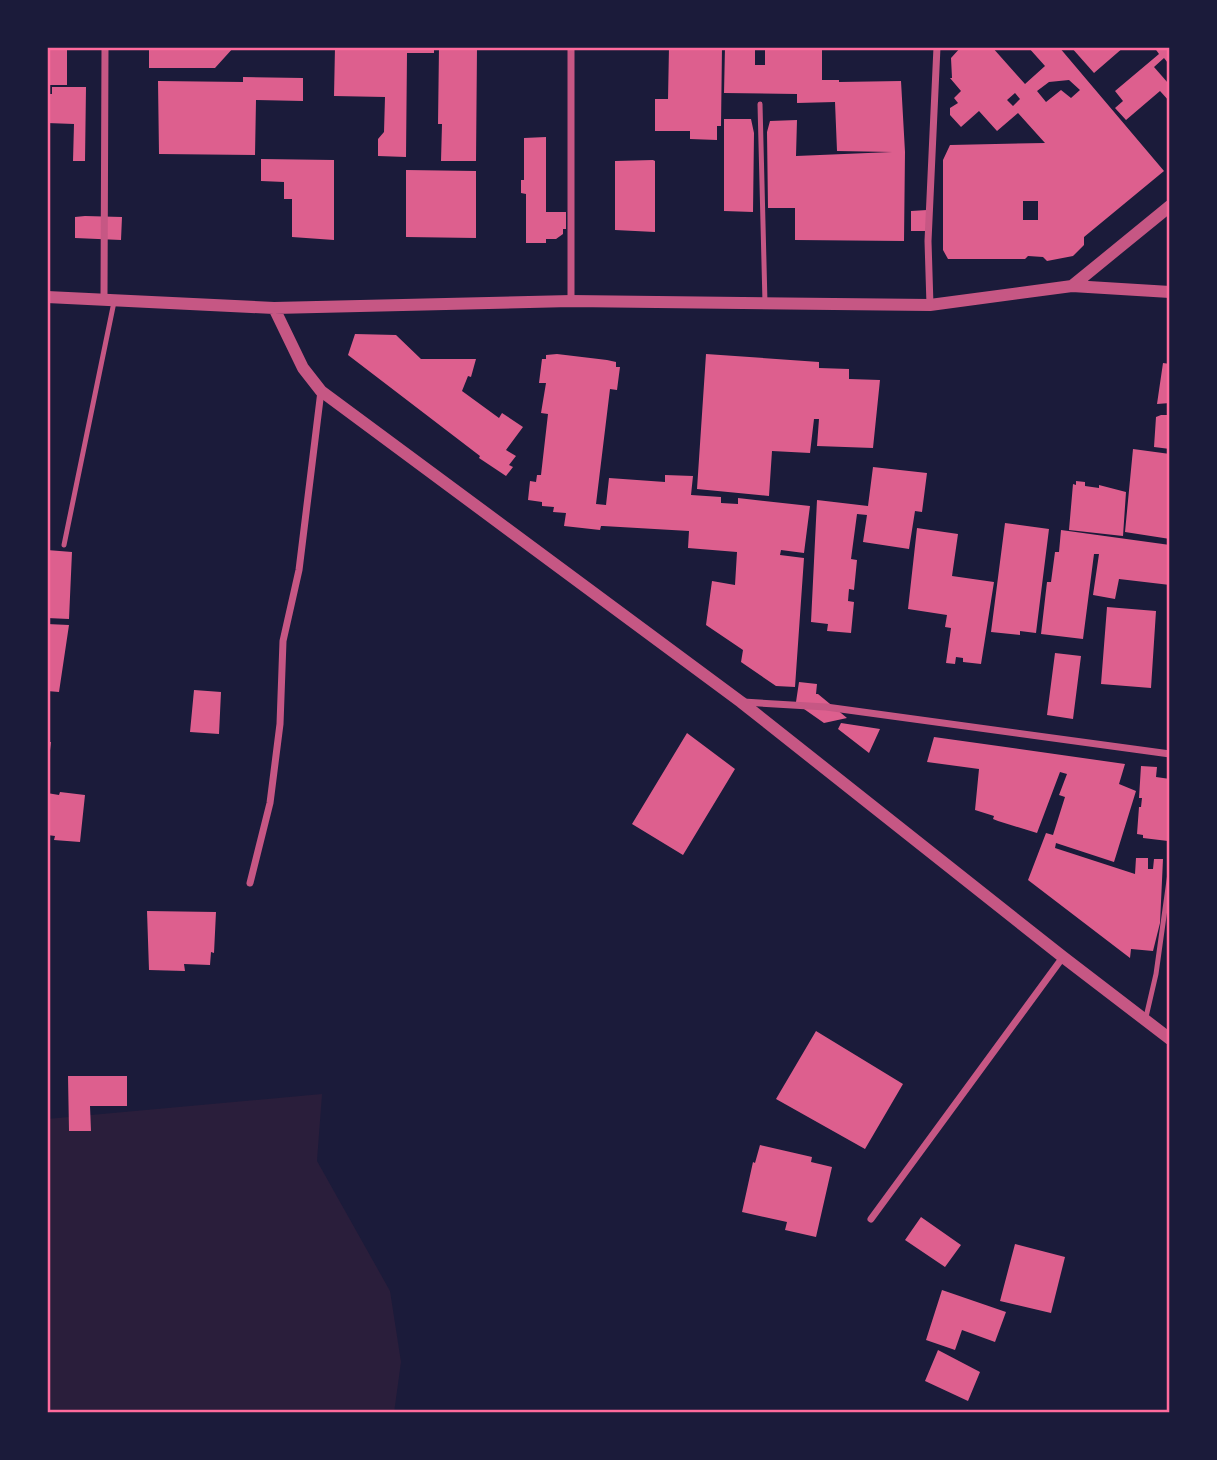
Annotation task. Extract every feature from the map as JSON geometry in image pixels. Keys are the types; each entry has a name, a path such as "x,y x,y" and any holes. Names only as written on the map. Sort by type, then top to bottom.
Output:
{"street":[{"path":"105,47 109,298"},
{"path":"571,47 571,301"},
{"path":"930,305 928,241 937,47"},
{"path":"1072,286 1170,206"},
{"path":"47,297 274,308 571,301 930,305 1072,286 1170,292"},
{"path":"274,308 303,368 321,391 741,702 1170,1039"},
{"path":"250,883 270,803 280,724 283,641 299,570 321,391"},
{"path":"741,702 826,707 1170,754"},
{"path":"871,1219 1063,957"}],"lane":[{"path":"760,104 765,303"},
{"path":"64,545 109,298"},
{"path":"1145,1020 1156,974 1170,873"}],"shaded area":[{"path":"322,1094 317,1161 390,1291 401,1362 394,1413 47,1413 47,1119"}],"building":[{"path":"47,47 67,47 67,85 47,85"},
{"path":"149,47 234,47 215,68 149,68"},
{"path":"335,47 434,47 434,53 407,53 406,157 378,156 378,139 384,132 385,97 334,96"},
{"path":"439,47 477,47 476,161 441,161 442,124 438,124"},
{"path":"669,47 722,47 721,126 717,126 717,140 690,139 690,131 655,131 655,99 668,99"},
{"path":"725,47 755,47 755,65 765,65 765,47 822,47 822,80 901,81 905,152 904,241 795,240 795,208 768,208 767,132 770,121 797,120 796,156 892,152 837,151 835,102 797,103 797,94 724,93"},
{"path":"961,47 992,47 1025,84 1045,66 1028,47 1059,47 1164,171 1084,237 1084,245 1073,256 1047,261 1043,257 1028,256 1025,259 948,259 943,250 943,160 950,145 1045,143 1018,113 997,131 979,111 961,127 950,115 950,108 958,103 954,98 961,91 950,78 951,58","holes":["1069,80 1080,90 1071,98 1061,90 1046,102 1037,91 1049,82","1015,93 1020,99 1013,106 1007,100","1023,201 1038,201 1038,220 1023,220"]},
{"path":"1071,47 1124,47 1094,73"},
{"path":"1154,47 1170,47 1170,61 1168,63 1164,58 1154,67 1168,83 1170,81 1170,102 1160,91 1126,120 1115,108 1123,101 1115,91 1159,54"},
{"path":"243,77 303,78 303,101 256,100 255,155 159,154 158,81 243,82"},
{"path":"52,87 86,87 85,161 73,161 74,124 47,123 47,94 52,94"},
{"path":"724,119 751,119 754,133 753,212 724,211"},
{"path":"546,137 546,212 566,212 566,229 563,229 563,234 556,239 546,239 546,243 526,243 526,194 521,193 521,180 524,180 524,138"},
{"path":"261,159 334,160 334,240 292,237 292,199 284,199 284,182 261,181"},
{"path":"653,160 655,232 615,230 615,161"},
{"path":"406,170 476,171 476,238 406,237"},
{"path":"927,210 927,231 911,231 911,211"},
{"path":"75,217 122,217 121,240 75,238"},
{"path":"355,334 396,335 421,359 476,359 471,377 468,376 462,391 499,418 502,413 523,427 506,450 516,456 509,465 513,467 506,476 479,458 480,456 348,355"},
{"path":"706,354 819,362 819,368 849,369 849,379 880,380 873,448 817,446 819,419 814,419 810,453 772,451 769,496 697,489"},
{"path":"546,355 607,360 616,362 616,367 620,367 617,390 610,389 596,504 606,505 609,478 665,482 665,475 693,476 691,495 721,497 721,503 738,504 738,498 810,506 804,553 781,550 780,555 804,558 795,687 776,686 741,662 743,650 706,625 712,581 735,585 737,552 688,548 689,531 603,526 600,530 564,526 566,513 553,512 554,507 542,506 542,502 528,500 530,481 536,482 537,475 541,475 548,414 541,413 546,383 539,383 542,359 546,359"},
{"path":"1163,363 1170,364 1170,403 1157,404"},
{"path":"1170,415 1170,449 1154,447 1156,417"},
{"path":"1133,449 1170,454 1170,539 1125,532"},
{"path":"873,467 927,473 922,512 915,511 909,549 863,542 867,515 857,514 851,559 857,560 854,590 849,589 848,601 854,602 851,633 827,631 828,624 811,622 817,500 868,506"},
{"path":"1076,481 1085,482 1085,486 1099,488 1099,485 1126,492 1123,536 1069,530 1073,484 1076,485"},
{"path":"1005,523 1049,529 1036,633 1020,631 1020,635 991,632"},
{"path":"917,528 958,534 952,576 994,582 981,664 963,662 963,658 956,657 955,664 946,663 951,628 945,627 947,615 908,609"},
{"path":"1061,530 1170,545 1170,585 1119,579 1115,599 1093,595 1099,554 1094,554 1083,639 1041,634 1047,582 1051,582 1055,552 1059,552"},
{"path":"47,550 72,552 69,619 47,618"},
{"path":"1107,607 1156,611 1151,688 1101,684"},
{"path":"47,624 69,625 59,692 47,691"},
{"path":"1055,653 1081,656 1073,719 1047,715"},
{"path":"799,682 817,684 816,694 847,718 824,723 804,709 796,702"},
{"path":"194,690 221,692 219,734 190,732"},
{"path":"841,723 880,729 869,753 838,729"},
{"path":"687,733 735,769 683,855 632,824"},
{"path":"934,737 1125,764 1119,784 1136,791 1114,862 1056,843 1055,848 1135,874 1136,858 1148,858 1148,869 1153,869 1154,859 1163,859 1160,923 1153,951 1131,949 1130,958 1028,880 1046,833 1053,835 1065,797 1059,795 1067,774 1060,772 1037,833 998,821 993,819 994,816 975,810 979,769 927,762"},
{"path":"47,742 51,742 49,759 47,759"},
{"path":"1141,766 1157,767 1156,777 1170,779 1168,841 1143,838 1143,835 1137,834 1142,798 1139,798"},
{"path":"60,792 85,795 80,842 54,840 55,836 47,835 47,793 59,795"},
{"path":"147,911 216,912 214,953 211,952 210,965 184,964 185,971 149,970"},
{"path":"816,1031 903,1084 865,1149 776,1099"},
{"path":"68,1076 127,1076 127,1106 90,1106 91,1131 69,1131"},
{"path":"760,1145 812,1157 811,1162 832,1167 816,1237 785,1230 787,1222 742,1212 753,1162 755,1163"},
{"path":"921,1217 961,1245 945,1267 905,1240"},
{"path":"1015,1244 1065,1257 1051,1313 1000,1301"},
{"path":"942,1290 1006,1312 995,1342 962,1330 955,1350 926,1340"},
{"path":"938,1350 980,1372 968,1401 925,1381"}]}
